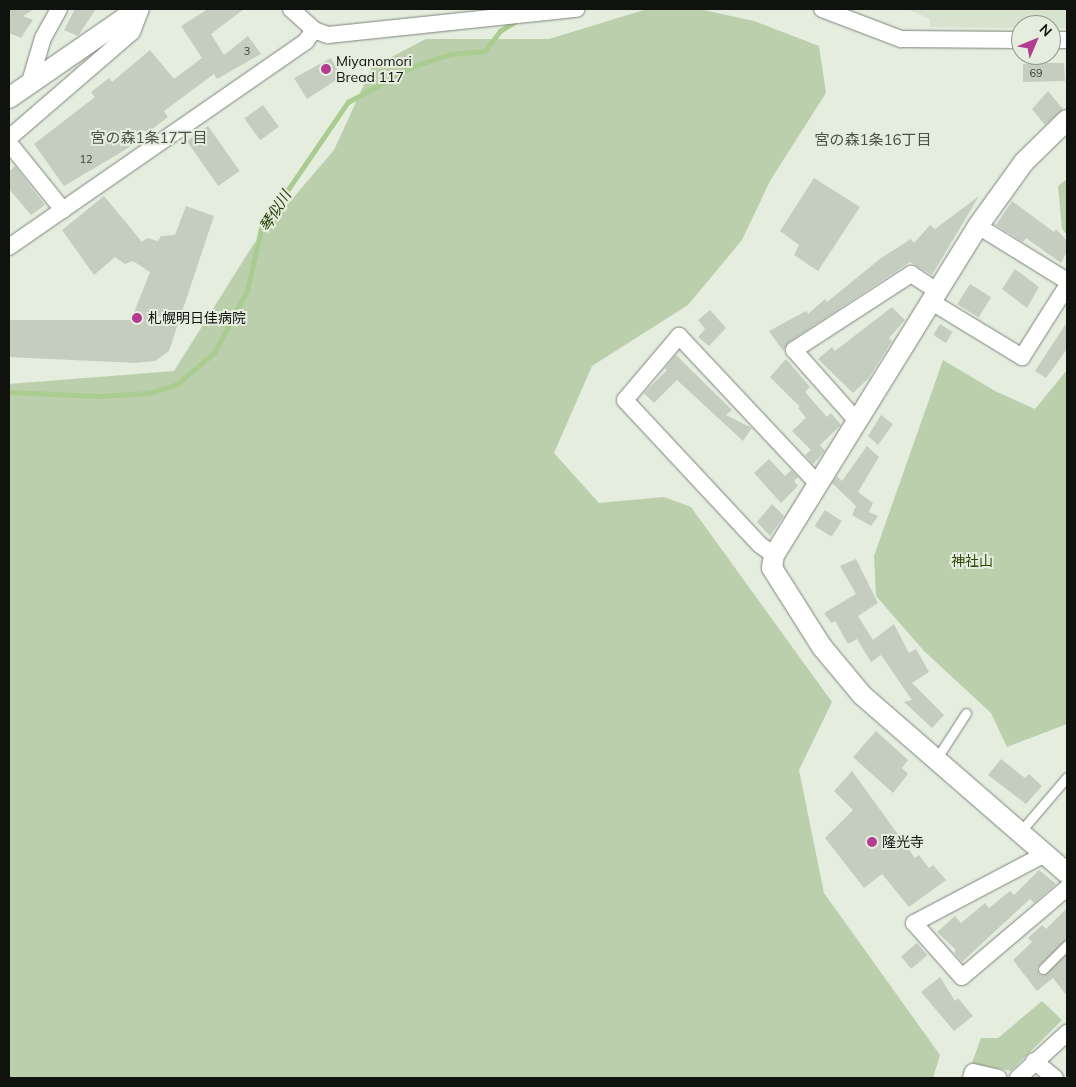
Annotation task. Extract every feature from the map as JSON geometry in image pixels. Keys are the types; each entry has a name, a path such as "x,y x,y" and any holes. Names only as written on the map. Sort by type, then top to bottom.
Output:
{"street":[{"path":"29,84 43,38 59,9"},
{"path":"9,98 140,9"},
{"path":"9,138 132,32 140,9"},
{"path":"292,9 314,30 328,35 578,9"},
{"path":"822,9 901,39 1011,40"},
{"path":"9,247 306,41 314,30"},
{"path":"1067,120 1024,162 978,226 774,555 772,568 778,582 822,647 862,695 1067,873"},
{"path":"9,142 63,210"},
{"path":"978,226 1067,281"},
{"path":"857,421 794,350 911,274 933,296 1022,357 1067,286"},
{"path":"774,555 760,545 624,400 679,336 818,484"},
{"path":"1045,854 914,923 962,977 1067,888"},
{"path":"1018,1078 1034,1061 1067,1033"},
{"path":"1034,1061 1054,1078"},
{"path":"971,1078 973,1072 998,1078"}],"lane":[{"path":"935,760 966,713"},
{"path":"1020,832 1067,777"},
{"path":"1043,968 1067,945"}],"shaded area":[{"path":"907,9 1067,9 1067,28 1061,28 1061,15 1011,15 1011,28 930,27 930,19"}],"green space":[{"path":"647,9 699,9 754,21 819,46 826,93 770,181 742,240 688,305 592,366 554,453 599,503 664,497 691,507 832,702 799,770 824,893 940,1055 933,1078 9,1078 9,384 174,371 253,245 334,150 372,67 426,39 549,39"},
{"path":"1067,179 1067,235 1062,229 1058,186"},
{"name":"神社山","path":"943,360 995,391 1035,409 1067,370 1067,724 1007,747 991,713 924,651 876,596 874,556"},
{"path":"1042,1001 1062,1020 1011,1071 972,1063 981,1038 998,1038"}],"building":[{"path":"9,9 34,9 23,16 33,20 21,38 9,33"},
{"path":"75,9 96,9 78,36 64,30"},
{"path":"208,9 244,9 211,34 224,55 248,36 261,54 217,79 214,74 164,111 168,117 125,150 64,186 34,144 95,97 91,92 109,78 112,82 150,50 174,79 202,58 181,26"},
{"path":"331,58 341,77 307,99 294,78"},
{"path":"1061,63 1064,63 1065,81 1023,82 1023,65 1061,65"},
{"path":"1048,91 1063,109 1045,125 1032,109"},
{"path":"263,105 279,127 260,140 244,119"},
{"path":"208,126 240,171 218,186 187,141"},
{"path":"15,166 45,205 31,215 9,189 9,172"},
{"path":"814,178 860,207 818,271 794,255 799,245 780,231"},
{"path":"104,196 142,242 147,238 158,241 161,236 175,235 186,206 214,216 169,351 155,361 135,363 9,357 9,320 131,320 150,272 133,261 125,264 115,257 94,275 62,230"},
{"path":"979,196 932,275 910,262 789,342 783,351 769,331 806,311 808,314 825,299 827,302 881,258 911,239 914,243 930,225 935,229"},
{"path":"1012,201 1054,232 1056,229 1067,241 1067,252 1061,263 1026,238 1023,242 996,225"},
{"path":"1015,269 1039,287 1027,308 1002,289"},
{"path":"970,284 991,297 978,318 957,304"},
{"path":"892,307 905,320 889,338 892,341 869,378 853,393 818,359 832,347 835,351"},
{"path":"710,310 726,328 709,346 698,337 705,329 698,320"},
{"path":"1067,322 1067,349 1046,378 1035,371"},
{"path":"940,324 953,332 946,343 933,335"},
{"path":"676,355 732,410 726,415 752,428 743,441 677,380 654,403 644,393 667,370 665,368"},
{"path":"786,359 810,387 805,392 827,417 831,413 841,425 820,445 825,451 813,464 805,455 811,450 792,431 806,418 798,408 800,407 770,377"},
{"path":"881,415 893,424 878,445 868,436"},
{"path":"867,446 879,457 858,492 873,503 869,512 878,516 871,526 852,515 856,506 832,483 837,476 842,481"},
{"path":"769,459 785,476 791,470 798,477 794,481 798,486 781,503 754,473"},
{"path":"772,504 784,516 770,536 757,522"},
{"path":"825,510 842,521 831,537 815,526"},
{"path":"856,559 878,603 858,616 873,640 894,624 909,653 916,649 929,672 912,683 944,715 932,728 904,702 912,700 881,655 871,662 857,639 848,644 835,621 831,623 824,613 856,594 840,566"},
{"path":"876,731 908,760 902,768 908,774 893,793 853,757"},
{"path":"1001,759 1025,778 1029,774 1042,786 1026,804 988,775"},
{"path":"852,771 915,858 919,855 929,868 933,865 946,880 909,907 882,874 864,888 825,838 853,810 834,791"},
{"path":"1039,870 1056,884 1034,903 1030,899 962,962 954,952 956,950 937,932 955,916 961,923 985,903 989,908 1010,891 1014,895"},
{"path":"1067,908 1067,939 1037,968 1039,974 1045,975 1067,954 1067,996 1053,978 1037,991 1013,960 1032,942 1028,938 1042,925 1046,929"},
{"path":"917,943 927,955 911,969 901,956"},
{"path":"940,977 955,1001 958,998 973,1016 954,1031 921,992"}],"waterway":[{"name":"琴似川","path":"9,392 98,396 149,393 176,385 214,353 247,291 261,229 348,102 414,66 451,54 485,51 500,31 516,21"}],"place":[{"name":"Miyanomori Bread 117","path":"326,69"},
{"name":"札幌明日佳病院","path":"137,318"},
{"name":"隆光寺","path":"872,842"}],"district":[{"name":"宮の森1条17丁目","path":"149,138"},
{"name":"宮の森1条16丁目","path":"873,140"}]}
